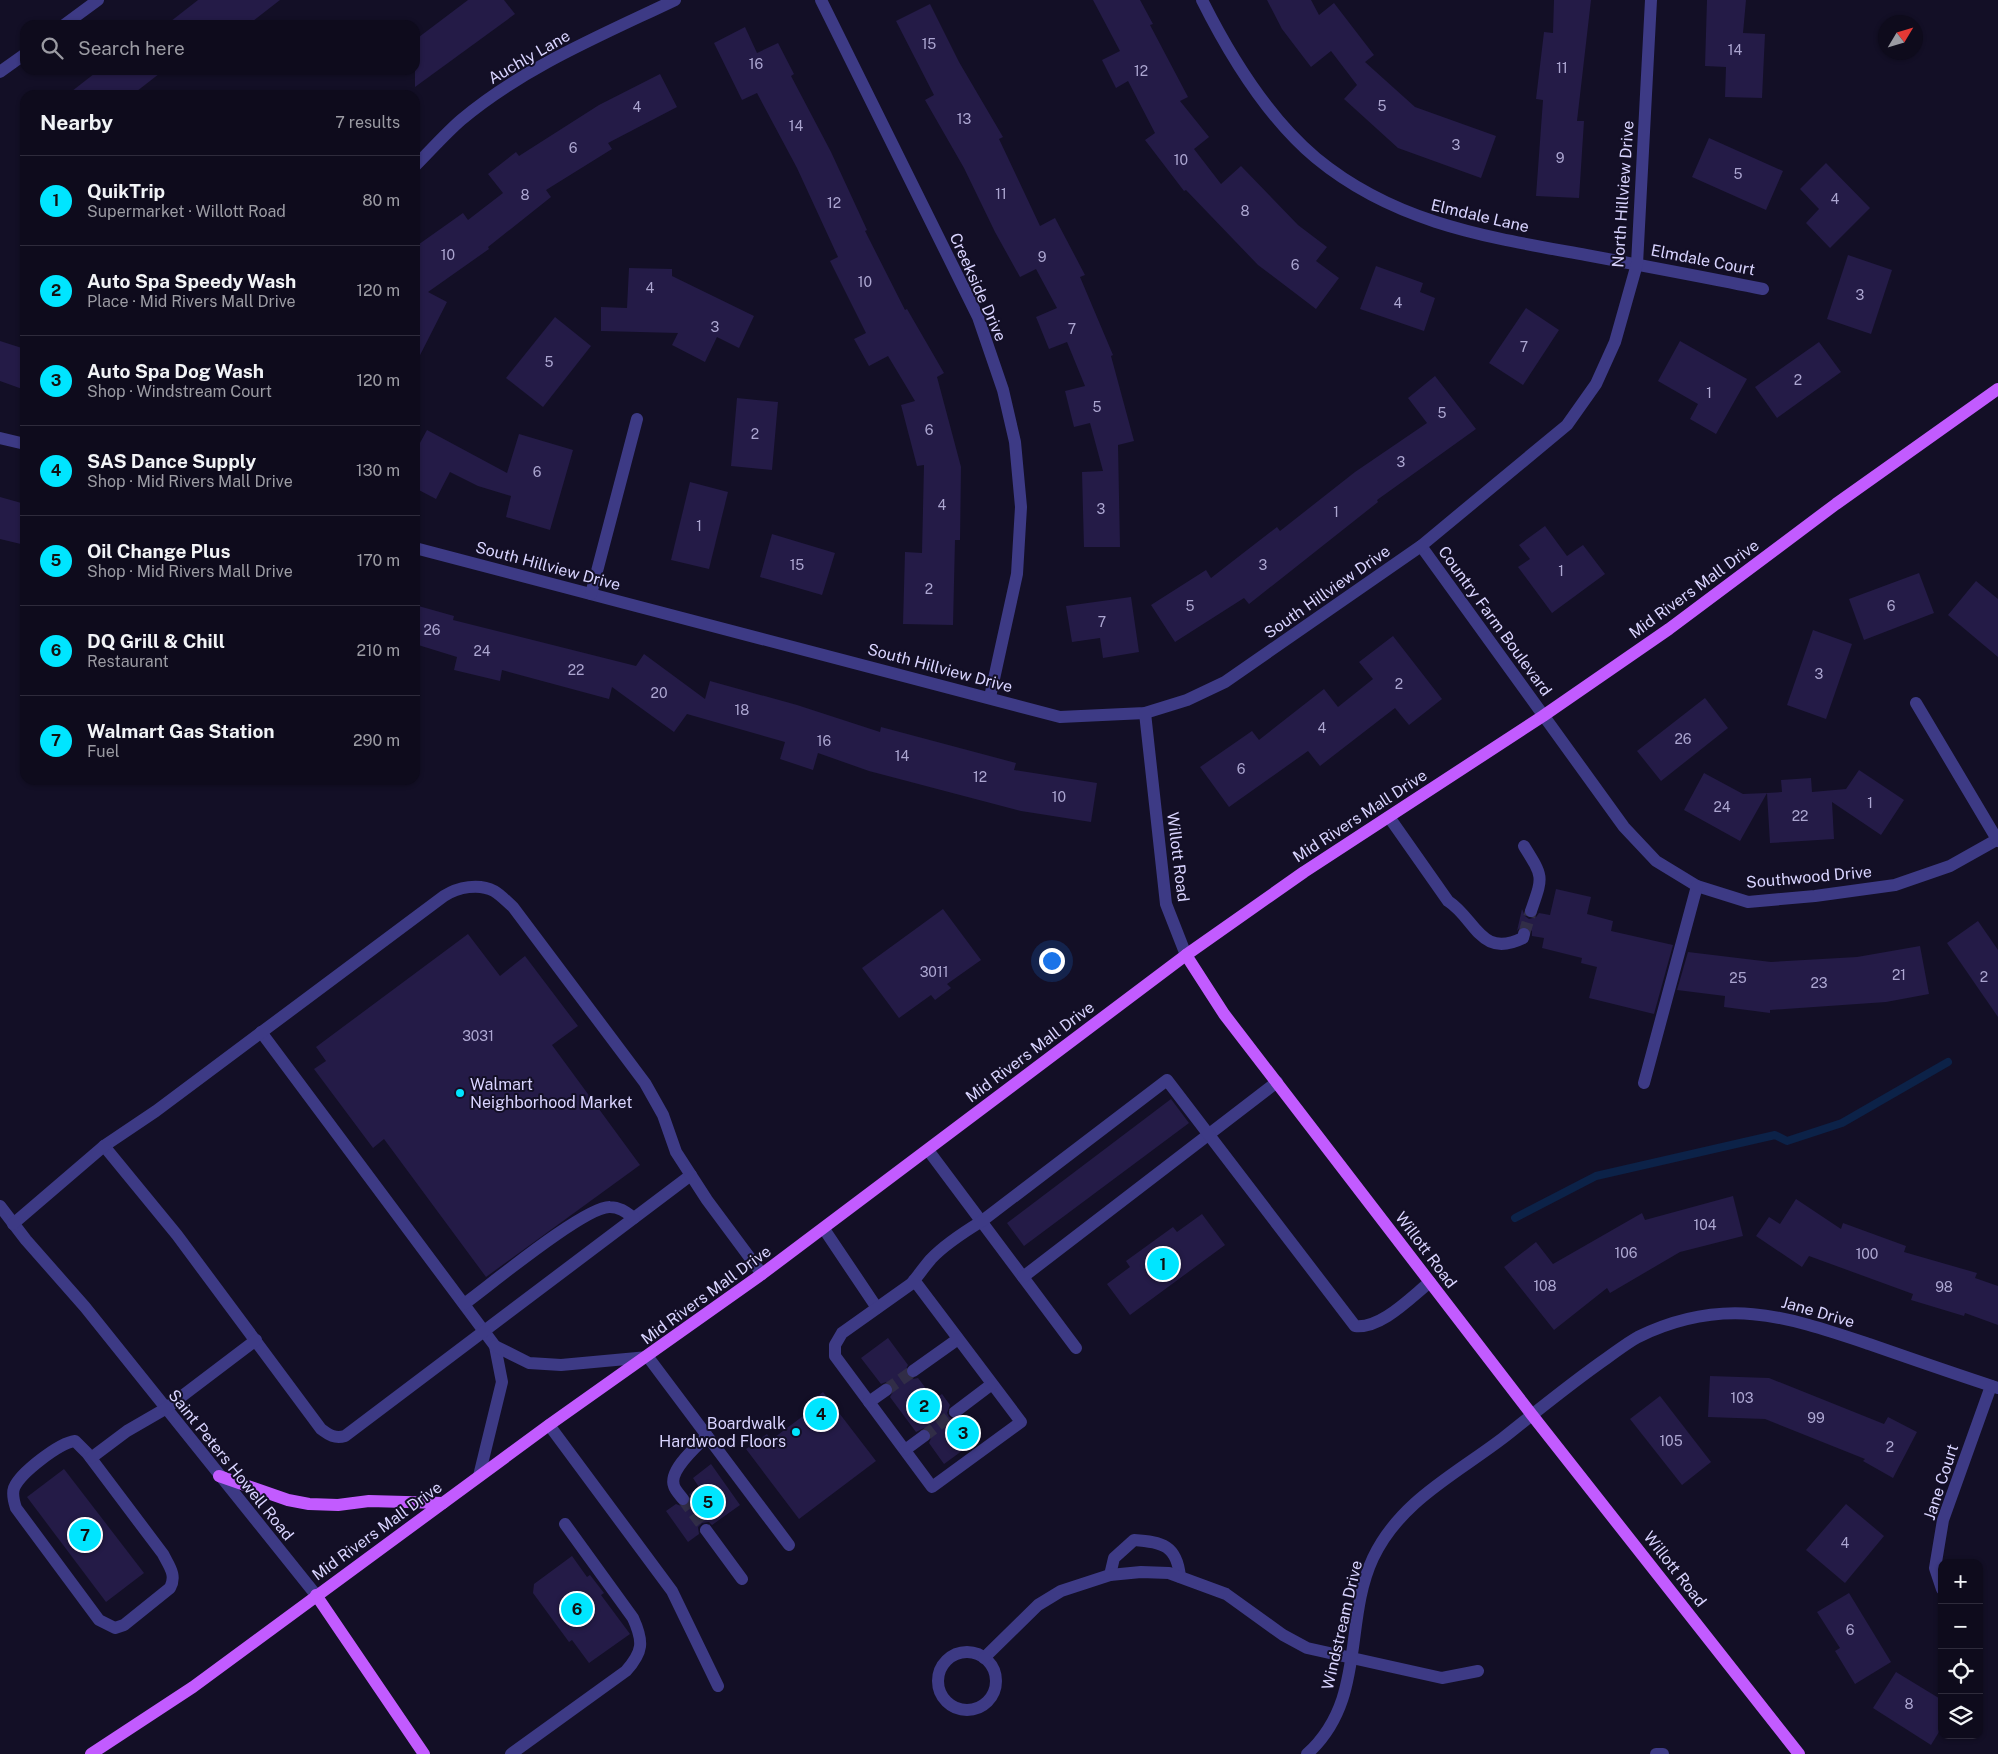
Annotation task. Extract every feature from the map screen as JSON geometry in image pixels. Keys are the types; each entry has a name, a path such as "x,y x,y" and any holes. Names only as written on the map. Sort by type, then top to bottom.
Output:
{"main road":[{"name":"Mid Rivers Mall Drive","path":"91,1754 193,1687 549,1425 648,1357 824,1229 1186,954 1670,629 1836,504 1998,389"},
{"name":"Willott Road","path":"1186,954 1224,1014 1532,1415 1799,1754"},
{"path":"219,1476 288,1500 309,1504 338,1505 369,1501 443,1503"},
{"name":"Saint Peters Howell Road","path":"316,1595 424,1754"}],"street":[{"path":"71,20 98,0"},
{"name":"Auchly Lane","path":"420,161 462,120 518,80 597,37 675,0"},
{"name":"Creekside Drive","path":"821,0 978,318 1003,390 1015,442 1021,506 1017,574 990,697"},
{"name":"Elmdale Lane","path":"1202,0 1237,65 1268,108 1316,158 1364,191 1421,219 1478,235 1637,264"},
{"name":"North Hillview Drive","path":"1421,546 1567,425 1596,384 1615,342 1637,264 1651,0"},
{"path":"0,72 20,58"},
{"name":"Elmdale Court","path":"1637,264 1764,288"},
{"path":"591,594 637,419"},
{"path":"0,438 20,443"},
{"name":"South Hillview Drive","path":"420,549 990,697 1060,717 1145,713 1187,700 1225,682 1421,546"},
{"name":"Country Farm Boulevard","path":"1421,546 1543,716"},
{"path":"1916,703 1998,840"},
{"name":"Willott Road","path":"1145,713 1166,904 1186,954"},
{"name":"Southwood Drive","path":"1543,716 1624,827 1656,861 1697,886 1748,902 1814,896 1895,885 1950,866 1998,840"},
{"path":"1389,817 1448,902 1460,909 1477,933 1489,942 1514,942 1523,938 1524,934"},
{"path":"1524,846 1538,868 1541,880 1531,911"},
{"path":"1644,1083 1697,886"},
{"path":"13,1224 104,1146 455,889 474,887 494,891 513,907 645,1083 663,1115 676,1152 707,1200 762,1274"},
{"path":"261,1032 495,1346 502,1382 479,1476"},
{"path":"914,1280 1021,1422 932,1487 835,1356 835,1345 842,1333 914,1280 924,1270 930,1260 957,1236 982,1221 1168,1080 1355,1326 1364,1327 1381,1320 1430,1282"},
{"path":"1023,1277 1277,1082"},
{"path":"104,1146 166,1220 320,1429 329,1436 339,1438 345,1436 485,1332 691,1175"},
{"path":"928,1150 1076,1348"},
{"name":"Saint Peters Howell Road","path":"0,1206 13,1224 85,1307 316,1595"},
{"path":"464,1304 580,1218 610,1207 622,1210 634,1218"},
{"path":"824,1229 877,1308"},
{"name":"Jane Drive","path":"1532,1415 1584,1374 1636,1338 1674,1322 1730,1312 1757,1313 1800,1321 1994,1387"},
{"path":"912,1371 958,1338"},
{"path":"91,1458 127,1431 166,1409 256,1340"},
{"path":"495,1346 529,1363 561,1365 648,1357 788,1545"},
{"path":"955,1412 992,1384"},
{"name":"Jane Court","path":"1938,1577 1935,1568 1943,1520 1994,1387"},
{"path":"869,1402 886,1390"},
{"name":"Windstream Drive","path":"1307,1754 1334,1720 1345,1693 1369,1572 1373,1558 1391,1529 1415,1501 1532,1415"},
{"path":"549,1425 672,1591 718,1686"},
{"path":"683,1499 673,1486 674,1477 680,1464 707,1436"},
{"path":"905,1450 924,1436"},
{"path":"75,1441 81,1445 91,1458 164,1554 173,1572 173,1582 170,1588 124,1625 115,1628 99,1620 16,1508 13,1498 14,1489 20,1479 67,1442 75,1441"},
{"path":"511,1754 626,1671 638,1658 641,1639 633,1618 565,1524"},
{"path":"706,1530 742,1579"},
{"path":"1110,1575 1114,1558 1134,1540 1157,1542 1172,1551 1178,1562 1180,1576"},
{"path":"984,1658 1038,1605 1061,1591 1110,1575 1142,1572 1169,1573 1226,1594 1283,1635 1307,1648 1442,1678 1478,1671"},
{"path":"962,1652 972,1652 984,1658 994,1669 996,1679 992,1696 986,1704 969,1710 951,1706 940,1690 938,1680 945,1662 962,1652"},
{"path":"1656,1754 1663,1754"}],"building":[{"path":"198,0 280,0 254,20 172,20"},
{"path":"468,0 504,0 515,14 415,87 415,75 420,75 420,36"},
{"path":"1093,0 1140,0 1153,24 1150,25 1188,97 1180,101 1209,137 1194,149 1221,184 1241,166 1298,225 1327,247 1316,261 1339,278 1316,309 1258,265 1186,190 1184,191 1145,140 1155,133 1128,81 1116,88 1102,60 1120,51"},
{"path":"1267,0 1311,0 1319,15 1334,3 1374,55 1365,62 1415,107 1496,136 1481,178 1398,148 1344,99 1357,85 1331,51 1311,67 1282,29"},
{"path":"1554,0 1591,0 1577,121 1584,121 1579,198 1536,196 1543,100 1536,99 1544,32 1553,33"},
{"path":"1707,0 1746,0 1743,33 1765,34 1762,98 1725,97 1726,67 1705,66"},
{"path":"930,4 959,62 1003,137 999,139 1040,226 1055,218 1085,275 1080,277 1113,355 1111,356 1134,441 1118,445 1120,547 1084,547 1082,472 1103,471 1090,423 1074,427 1065,391 1085,386 1067,342 1049,349 1036,317 1057,308 1036,269 1020,277 995,232 964,168 925,100 934,95 896,21"},
{"path":"745,27 757,53 778,43 794,74 791,76 831,152 867,230 865,231 905,310 907,309 944,373 937,377 961,467 960,540 955,540 953,625 903,624 905,552 922,553 924,465 917,466 901,405 915,401 888,356 869,366 854,339 866,333 830,261 838,257 797,168 757,93 742,100 714,43"},
{"path":"660,74 677,107 608,143 612,149 546,190 551,197 488,247 489,249 428,292 447,302 420,355 420,243 463,213 468,220 503,193 488,174 516,152 519,156 599,105"},
{"path":"93,75 158,75 138,90 73,90"},
{"path":"1709,138 1783,171 1766,210 1692,177"},
{"path":"1826,163 1870,208 1830,248 1806,223 1819,209 1800,189"},
{"path":"1848,255 1892,270 1871,334 1827,319"},
{"path":"1376,266 1423,283 1420,292 1435,298 1424,331 1360,309"},
{"path":"629,268 672,269 672,276 754,316 739,348 717,337 705,362 672,345 678,333 601,331 601,307 627,308"},
{"path":"1526,308 1559,330 1523,385 1489,363"},
{"path":"555,317 591,346 543,407 506,378"},
{"path":"0,341 20,347 20,388 0,381"},
{"path":"1680,341 1747,379 1716,434 1690,419 1698,404 1658,381"},
{"path":"1819,342 1841,372 1777,418 1755,387"},
{"path":"1435,376 1476,429 1377,500 1378,502 1249,604 1244,598 1175,642 1151,605 1206,570 1211,578 1277,527 1280,531 1355,472 1427,423 1408,398"},
{"path":"737,398 778,402 772,470 731,466"},
{"path":"427,430 507,473 519,434 573,450 550,530 506,517 511,496 478,486 450,472 436,499 420,491 420,443"},
{"path":"690,482 728,492 709,569 671,560"},
{"path":"0,497 20,503 20,544 0,539"},
{"path":"1545,526 1567,556 1583,545 1605,574 1552,613 1518,567 1530,559 1519,545"},
{"path":"772,534 835,553 822,595 760,577"},
{"path":"1919,573 1934,613 1864,640 1849,599"},
{"path":"1976,581 1998,599 1998,657 1948,615"},
{"path":"1131,597 1139,652 1103,658 1100,638 1072,642 1066,606"},
{"path":"420,606 454,616 453,620 636,666 644,654 705,699 710,681 797,705 880,732 881,727 1016,763 1014,770 1097,783 1091,822 1021,811 869,771 818,753 813,770 780,759 785,742 687,714 674,732 612,687 609,699 502,670 500,681 454,670 457,657 420,646"},
{"path":"1813,630 1852,644 1826,719 1787,705"},
{"path":"1393,636 1442,699 1409,725 1395,708 1320,766 1308,751 1229,807 1200,767 1252,731 1259,740 1324,689 1338,707 1373,679 1359,662"},
{"path":"1705,698 1728,728 1661,781 1637,751"},
{"path":"1859,770 1904,800 1881,835 1832,802 1834,839 1770,843 1767,793 1782,792 1781,780 1811,778 1812,792 1846,789"},
{"path":"1704,773 1743,794 1767,793 1740,841 1684,810"},
{"path":"1556,889 1591,897 1587,914 1613,921 1611,931 1673,945 1654,1014 1589,998 1597,967 1581,963 1582,958 1542,948 1544,938 1532,936 1532,931 1526,926 1521,926 1517,931 1522,909 1525,916 1529,919 1536,917 1539,913 1550,915"},
{"path":"943,909 981,960 947,984 951,988 935,1000 931,995 899,1018 862,968"},
{"path":"1978,921 1998,950 1998,1017 1947,943"},
{"name":"Walmart Neighborhood Market","path":"468,934 500,976 525,956 578,1026 552,1045 640,1165 486,1277 384,1139 373,1148 314,1069 326,1061 316,1047"},
{"path":"1920,946 1929,994 1886,1002 1770,1010 1770,1013 1724,1007 1725,996 1677,990 1688,952 1771,962 1857,957"},
{"path":"1171,1099 1189,1123 1024,1246 1007,1223"},
{"path":"1733,1196 1743,1236 1680,1252 1610,1293 1607,1288 1554,1330 1504,1267 1536,1242 1553,1264 1642,1213 1645,1220"},
{"path":"1796,1199 1841,1229 1843,1223 1906,1246 1904,1252 1977,1273 1975,1278 1998,1286 1998,1325 1965,1313 1964,1316 1911,1300 1913,1294 1809,1256 1802,1267 1756,1236 1769,1217 1780,1224"},
{"path":"1202,1214 1225,1245 1130,1315 1107,1284 1130,1267 1126,1261 1173,1227 1177,1232"},
{"path":"888,1338 908,1365 905,1371 907,1376 913,1379 918,1378 934,1399 942,1394 950,1405 947,1413 949,1417 962,1421 966,1418 981,1437 944,1464 929,1443 932,1436 930,1431 924,1428 916,1432 890,1397 894,1390 892,1385 886,1382 881,1384 861,1358"},
{"path":"1710,1376 1769,1378 1884,1424 1888,1417 1917,1432 1893,1478 1863,1461 1865,1459 1765,1419 1708,1417"},
{"path":"823,1392 876,1461 799,1519 746,1449 767,1434 771,1440 807,1413 803,1408"},
{"path":"1660,1396 1711,1462 1682,1485 1630,1419"},
{"path":"711,1464 740,1505 712,1525 709,1522 702,1523 698,1527 699,1534 688,1542 666,1511 676,1504 684,1507 688,1505 691,1498 689,1494 699,1487 693,1478"},
{"path":"64,1469 144,1573 106,1602 27,1497"},
{"path":"1846,1504 1884,1536 1845,1583 1806,1550"},
{"path":"572,1556 587,1577 590,1575 604,1593 601,1595 630,1634 589,1663 572,1640 569,1642 533,1593 534,1584"},
{"path":"1849,1593 1891,1662 1855,1684 1835,1651 1840,1648 1817,1612"},
{"path":"1896,1672 1938,1698 1938,1734 1931,1745 1873,1708"}],"waterway":[{"path":"1515,1218 1596,1176 1775,1135 1787,1141 1842,1123 1948,1062"}],"tunnel":[{"path":"1524,934 1531,911"},
{"path":"886,1390 913,1371"},
{"path":"924,1436 955,1412"},
{"path":"683,1499 706,1530"}],"place":[{"name":"Walmart Neighborhood Market","path":"460,1093"},
{"name":"QuikTrip","path":"1163,1264"},
{"name":"Auto Spa Speedy Wash","path":"924,1406"},
{"name":"SAS Dance Supply","path":"821,1414"},
{"name":"Boardwalk Hardwood Floors","path":"796,1432"},
{"name":"Auto Spa Dog Wash","path":"963,1433"},
{"name":"Oil Change Plus","path":"708,1502"},
{"name":"Walmart Gas Station","path":"85,1535"},
{"name":"DQ Grill & Chill","path":"577,1609"}]}
